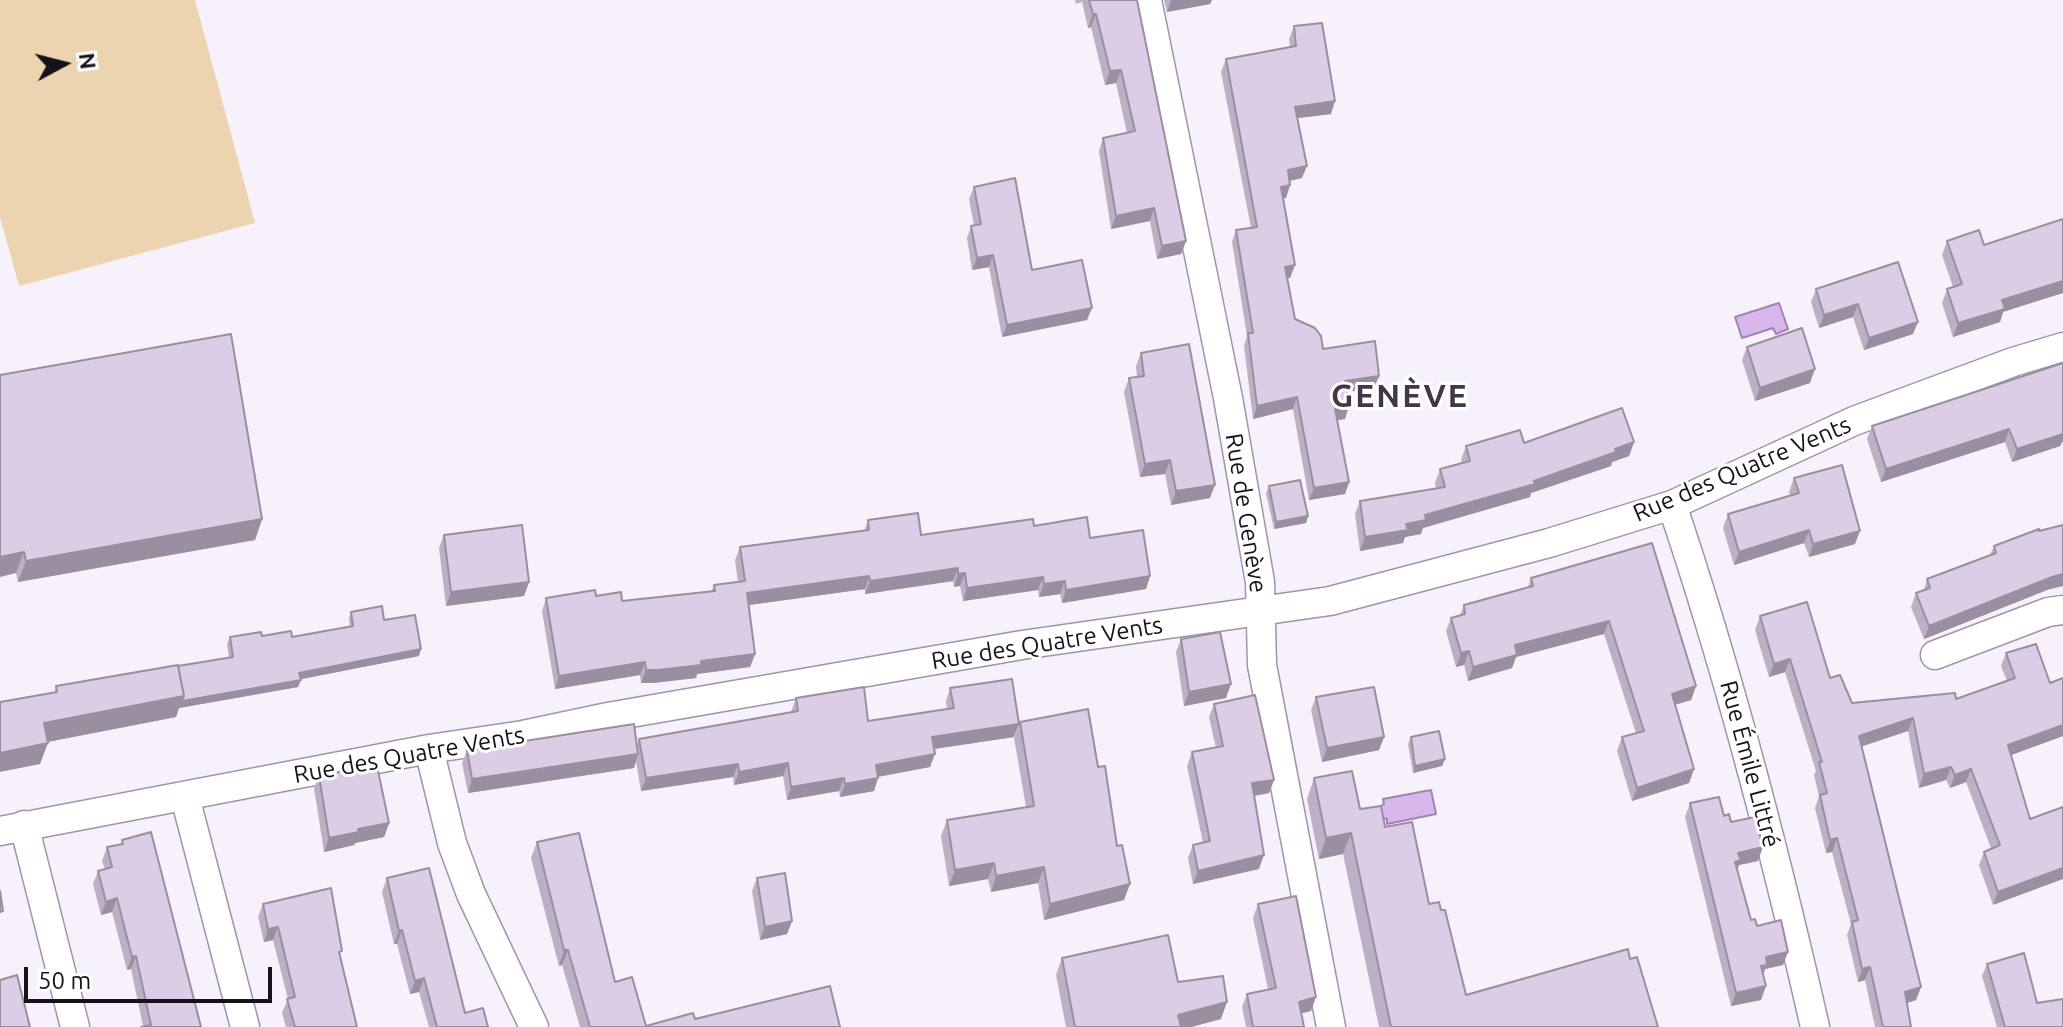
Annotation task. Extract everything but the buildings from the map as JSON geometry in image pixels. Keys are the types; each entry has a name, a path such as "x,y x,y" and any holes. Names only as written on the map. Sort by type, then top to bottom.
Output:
{"street":[{"name":"Rue de Genève","path":"1147,0 1228,398 1260,582 1262,665 1331,1027"},
{"name":"Rue des Quatre Vents","path":"12,828 429,749 523,735 608,717 1022,645 1330,601 1549,543 1672,505 1854,421 2013,362 2063,347"},
{"name":"Rue Émile Littré","path":"1672,505 1754,773 1815,1027"},
{"path":"1935,655 2048,612 2063,610"},
{"path":"429,749 452,843 466,881 534,1027"},
{"path":"185,797 245,1027"},
{"path":"12,828 75,1027"}],"shaded area":[{"path":"0,0 195,0 255,223 19,286 0,217"},
{"path":"1779,303 1788,329 1776,334 1773,328 1742,338 1735,317"},
{"path":"1431,790 1436,814 1387,824 1387,819 1381,818 1379,807 1384,804 1383,799"}],"district":[{"name":"GENÈVE","path":"1400,396"}]}
